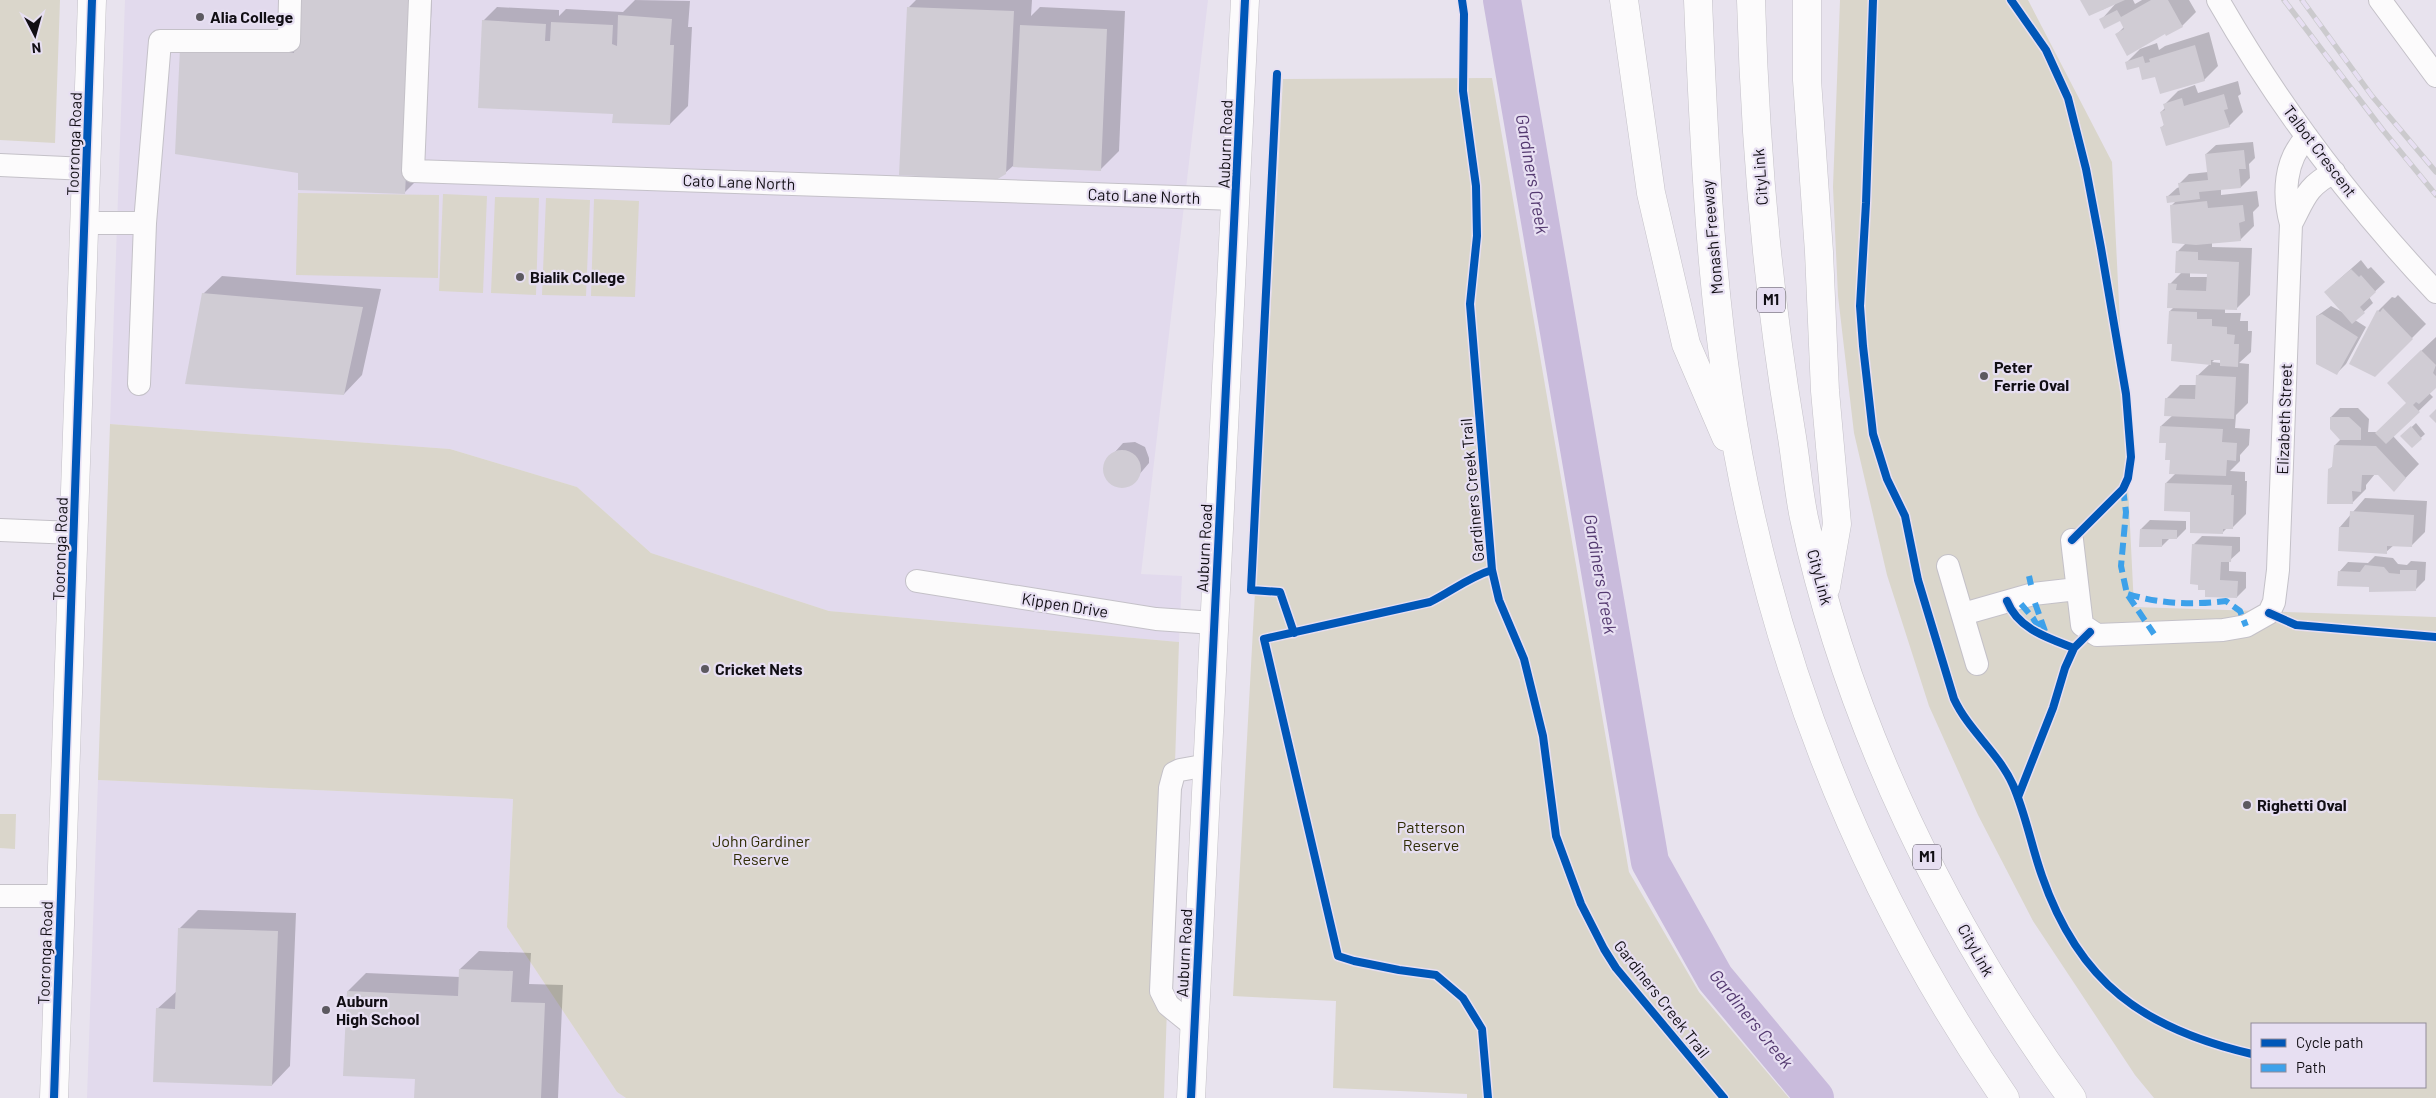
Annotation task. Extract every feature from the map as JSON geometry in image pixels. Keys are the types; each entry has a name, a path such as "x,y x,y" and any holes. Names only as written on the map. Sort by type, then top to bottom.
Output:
{"main road":[{"name":"Tooronga Road","path":"54,1098 92,0"},
{"name":"Auburn Road","path":"1191,1098 1245,0"},
{"path":"1624,0 1651,193 1686,344 1742,472 1774,612 1801,696 1848,816 1878,883 1910,945 1945,1005 2006,1098"},
{"name":"Monash Freeway","path":"1698,0 1707,190 1727,376 1742,472"},
{"name":"CityLink","path":"1751,0 1760,188 1770,294 1804,517 1825,596 1848,674 1879,756 1912,828 1951,906 1994,982 2041,1056 2072,1098"},
{"path":"1807,0 1807,80 1819,252 1825,391 1837,524 1825,596"}],"street":[{"path":"139,384 145,223 160,41 289,41 290,0"},
{"name":"Cato Lane North","path":"420,0 413,171 1236,200"},
{"name":"Talbot Crescent","path":"2218,0 2307,138 2436,292"},
{"path":"2380,0 2436,76"},
{"name":"Elizabeth Street","path":"2077,589 2082,625 2097,635 2223,630 2246,626 2269,613 2274,602 2278,570 2291,224 2286,203 2293,154 2307,138"},
{"path":"0,165 87,169"},
{"name":"Elizabeth Street","path":"2291,224 2308,191 2320,179 2334,172"},
{"path":"85,223 145,223"},
{"path":"0,530 74,533"},
{"path":"1963,614 2033,594 2077,589 2072,540"},
{"path":"1948,566 1977,664"},
{"name":"Kippen Drive","path":"917,581 1156,619 1214,623"},
{"path":"1194,1026 1168,1005 1161,991 1170,788 1174,773 1180,770 1208,765"},
{"path":"0,896 61,905"},
{"path":"0,909 61,905"}],"shaded area":[{"name":"Bialik College","path":"125,0 1208,0 1141,574 1182,576 1179,642 829,611 651,553 577,487 450,449 110,424"},
{"name":"Auburn High School","path":"98,780 513,799 507,927 617,1092 626,1098 87,1098"}],"green space":[{"path":"0,0 60,0 55,143 0,140"},
{"path":"1840,0 2028,0 2112,162 2134,607 2436,617 2436,1098 2154,1098 2135,1075 2033,921 1978,815 1929,706 1887,575 1854,433 1838,296 1833,187"},
{"name":"Patterson Reserve","path":"1492,78 1629,872 1699,992 1789,1098 1467,1098 1467,1094 1333,1088 1336,1001 1233,996 1283,79"},
{"path":"298,193 439,195 438,278 296,275"},
{"path":"443,194 487,196 483,293 439,291"},
{"path":"495,197 539,198 536,295 491,293"},
{"path":"546,198 590,200 586,296 542,295"},
{"path":"594,199 639,201 635,297 591,296"},
{"name":"John Gardiner Reserve","path":"110,424 450,449 577,487 651,553 829,611 1179,642 1164,1098 626,1098 617,1092 507,927 513,799 98,780"},
{"path":"0,814 16,814 15,849 0,848"}],"building":[{"path":"297,0 415,0 405,194 298,190 298,173 175,154 180,48 294,53"},
{"path":"2080,0 2125,0 2089,16"},
{"path":"2151,0 2168,0 2183,27 2166,36 2165,34 2127,56 2115,34 2124,29 2120,21 2104,29 2099,19 2117,10 2121,17"},
{"path":"907,7 1014,11 1006,174 996,180 899,175"},
{"path":"618,15 672,19 670,45 674,45 670,125 612,123 613,114 478,108 482,20 546,24 545,41 550,41 551,22 613,25 612,44 617,46"},
{"path":"1020,25 1107,29 1101,171 1013,167"},
{"path":"2195,45 2205,81 2160,94 2155,77 2142,80 2139,67 2127,70 2125,62 2143,56 2145,63 2150,62 2149,59"},
{"path":"2224,94 2228,109 2224,110 2230,127 2166,146 2160,127 2164,126 2160,112 2165,110 2163,104 2182,98 2184,106"},
{"path":"2244,150 2246,169 2239,169 2241,188 2199,192 2200,199 2167,203 2166,196 2180,195 2178,183 2208,180 2205,154"},
{"path":"2207,201 2208,208 2243,205 2245,221 2239,223 2241,241 2196,245 2172,243 2170,205"},
{"path":"2176,251 2198,252 2198,260 2239,262 2237,310 2167,308 2168,283 2177,284 2176,290 2206,291 2207,274 2175,273"},
{"path":"2351,269 2359,277 2361,275 2376,292 2360,307 2365,313 2352,324 2324,292"},
{"path":"202,293 363,307 344,395 185,384"},
{"path":"2383,308 2413,339 2375,377 2349,364 2377,310 2380,312"},
{"path":"2169,311 2197,312 2197,319 2212,319 2212,326 2227,327 2227,334 2235,335 2234,344 2239,344 2238,367 2220,366 2220,360 2211,360 2211,365 2171,361 2172,344 2167,344"},
{"path":"2322,314 2358,337 2337,375 2316,364 2316,316"},
{"path":"2421,350 2436,365 2433,373 2436,376 2436,388 2419,404 2416,402 2413,405 2420,412 2386,444 2375,433 2406,403 2387,383"},
{"path":"2196,375 2236,377 2234,419 2164,416 2165,398 2195,399"},
{"path":"2436,409 2436,423 2429,416"},
{"path":"2330,417 2349,417 2361,428 2361,440 2340,440 2330,429"},
{"path":"2160,426 2223,429 2222,442 2237,443 2236,461 2227,460 2226,476 2169,474 2170,460 2165,460 2166,443 2159,443"},
{"path":"2411,426 2422,439 2412,448 2400,436"},
{"path":"2334,445 2376,446 2406,478 2394,492 2378,475 2362,475 2361,492 2352,491 2353,504 2327,504 2328,469 2332,467"},
{"path":"1122,450 1135,456 1141,469 1135,482 1122,488 1109,482 1103,469 1109,456"},
{"path":"2165,483 2232,485 2231,495 2234,495 2233,529 2223,529 2223,534 2190,533 2190,512 2164,511"},
{"path":"2350,511 2414,515 2412,547 2387,546 2387,554 2338,551 2339,527 2349,527"},
{"path":"2140,529 2177,530 2177,539 2162,539 2162,547 2139,547"},
{"path":"2192,544 2232,546 2231,562 2221,562 2220,580 2238,581 2237,598 2205,597 2205,590 2198,590 2198,585 2190,584"},
{"path":"2365,565 2384,567 2389,573 2400,574 2400,570 2417,570 2416,591 2369,592 2369,587 2337,586 2338,571 2360,572"},
{"path":"178,928 278,931 272,1086 153,1082 156,1008 175,1009"},
{"path":"459,969 513,971 511,1002 545,1003 541,1098 414,1098 415,1079 343,1076 347,991 458,996"}],"waterway":[{"name":"Gardiners Creek","path":"1502,0 1650,862 1715,978 1815,1098"}],"railway":[{"path":"2284,0 2382,129 2436,195"},
{"path":"2302,0 2372,96 2436,172"}],"marked path":[{"path":"2123,489 2126,512 2121,566 2127,594 2154,634"},
{"path":"2029,576 2031,585"},
{"path":"2128,594 2176,603 2226,601 2240,611 2246,626"},
{"path":"2035,603 2047,637"},
{"path":"2021,604 2033,618 2041,633"}],"cycle path":[{"path":"54,1098 92,0"},
{"path":"1191,1098 1245,0"},
{"name":"Gardiners Creek Trail","path":"1462,0 1464,14 1463,91 1476,186 1477,236 1470,304 1492,570 1499,600 1524,659 1543,736 1556,836 1581,904 1616,968 1724,1098"},
{"path":"1873,0 1866,203 1860,306 1873,434 1887,479 1905,516 1918,580 1954,699 1967,721 2007,773 2021,808 2042,876 2057,913 2075,945 2096,973 2120,996 2148,1015 2179,1031 2213,1044 2251,1054"},
{"path":"2011,0 2046,50 2068,98 2086,169 2126,394 2131,457 2128,478 2123,489 2072,540"},
{"path":"1277,74 1251,590 1280,592 1294,633"},
{"name":"Gardiners Creek Trail","path":"1488,1098 1482,1029 1463,998 1436,975 1399,970 1338,956 1264,639 1430,602 1468,580 1492,570"},
{"path":"2007,601 2018,619 2026,626 2044,636 2074,648"},
{"path":"2269,613 2296,625 2436,637"},
{"path":"2018,797 2053,708 2065,668 2074,648 2090,632"}],"place":[{"name":"Alia College","path":"200,17"},
{"name":"Bialik College","path":"520,277"},
{"name":"Peter Ferrie Oval","path":"1984,376"},
{"name":"Cricket Nets","path":"705,669"},
{"name":"Righetti Oval","path":"2247,805"},
{"name":"Auburn High School","path":"326,1010"}]}
